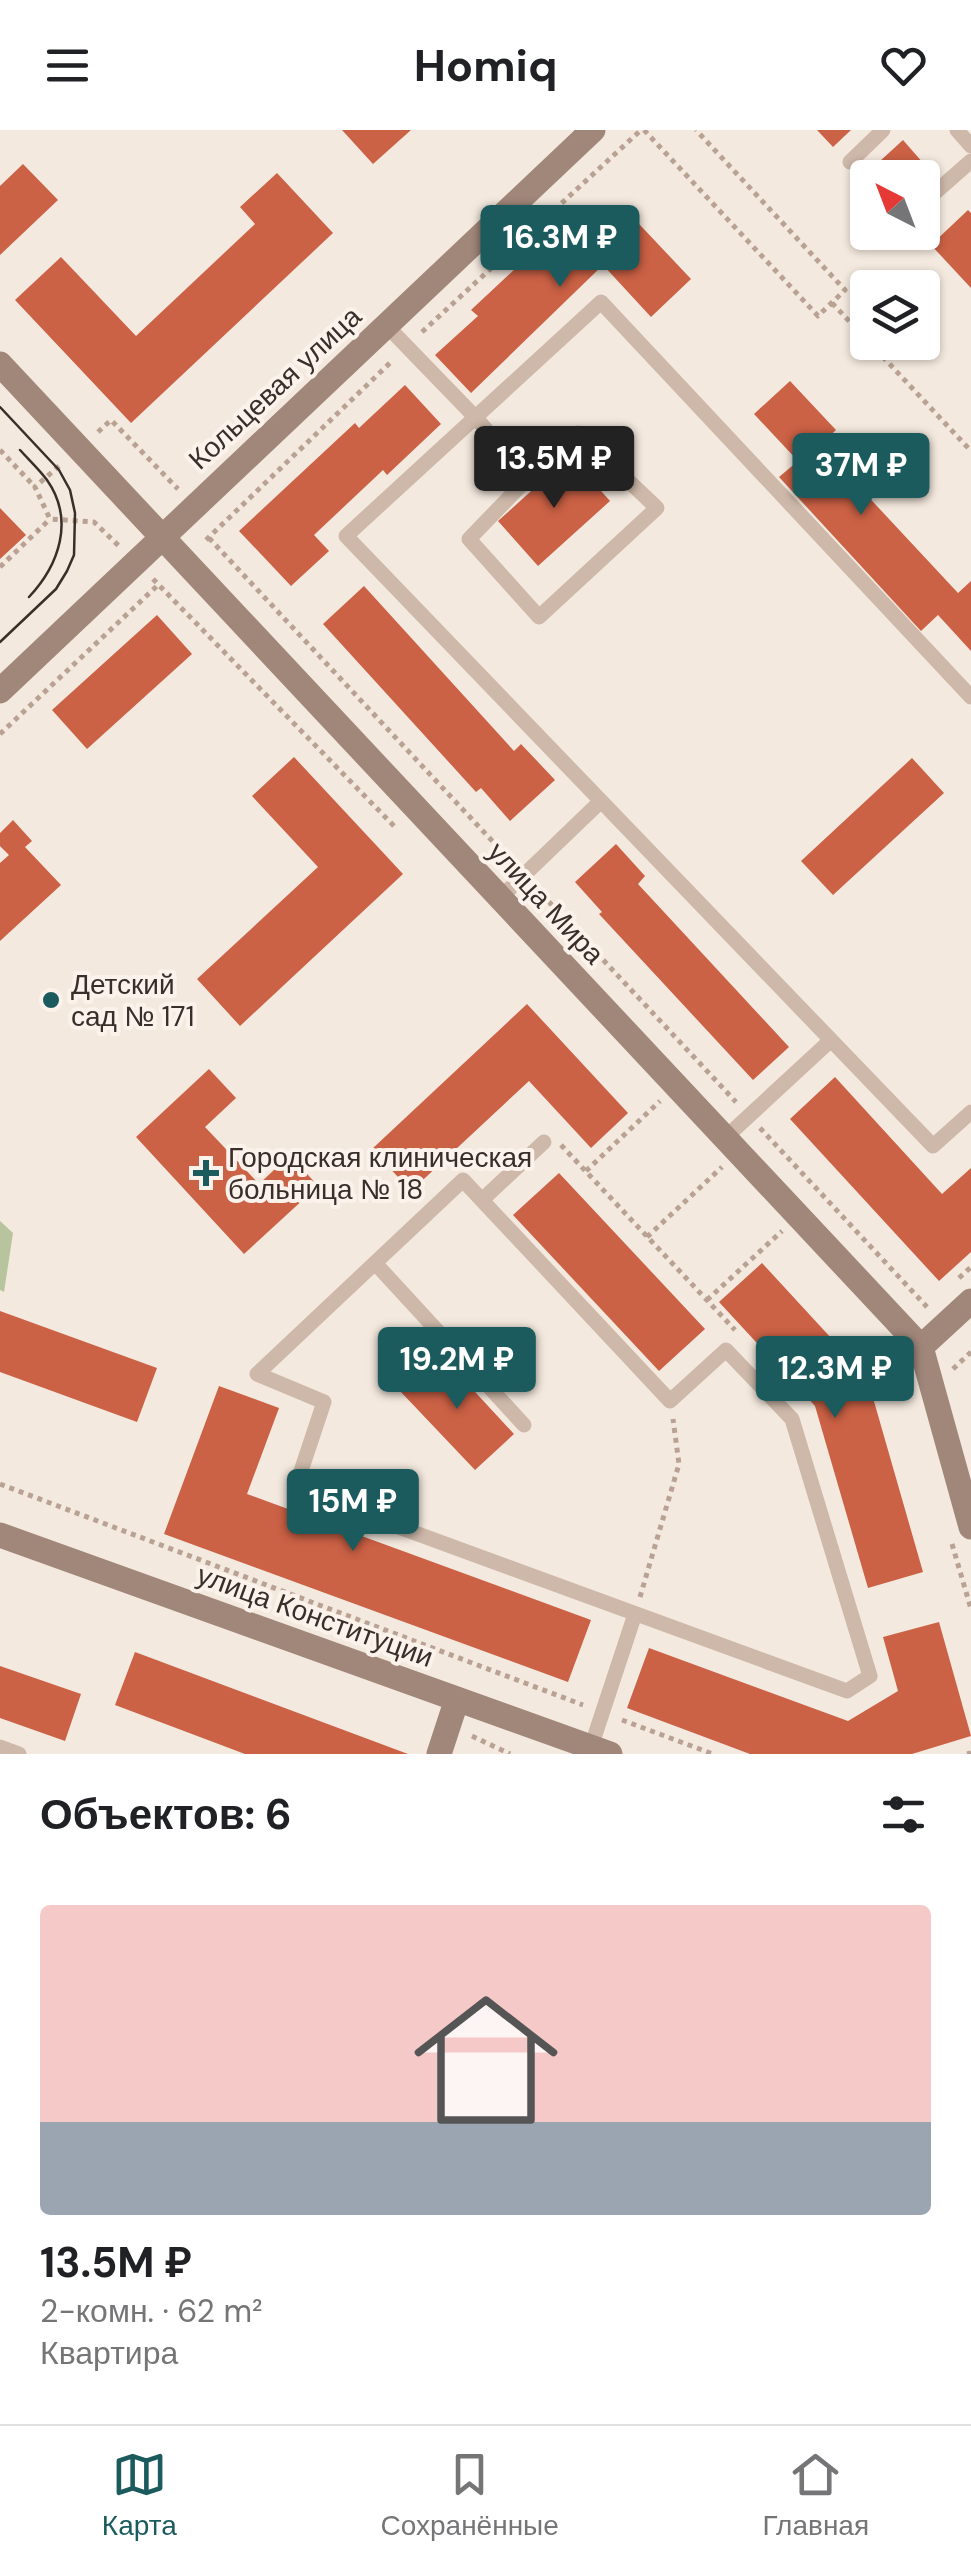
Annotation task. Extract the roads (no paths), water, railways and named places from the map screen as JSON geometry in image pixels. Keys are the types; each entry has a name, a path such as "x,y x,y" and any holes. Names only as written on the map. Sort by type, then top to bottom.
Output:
{"street":[{"name":"Кольцевая улица","path":"0,691 593,130"},
{"name":"улица Мира","path":"0,364 921,1347 960,1530"},
{"path":"921,1347 971,1301"},
{"name":"улица Конституции","path":"0,1535 601,1750"},
{"path":"439,1754 457,1698"}],"lane":[{"path":"852,160 882,130"},
{"path":"957,130 971,146"},
{"path":"940,189 971,162"},
{"path":"971,697 602,302 346,536 933,1146 971,1112"},
{"path":"386,325 528,478"},
{"path":"578,433 656,508 539,616 469,539 528,478 578,433"},
{"path":"500,898 601,801"},
{"path":"725,1138 831,1040"},
{"path":"482,1200 544,1142"},
{"path":"463,1180 482,1200 670,1401 726,1350 792,1419 870,1676 847,1691 295,1490 324,1402 257,1374 463,1180"},
{"path":"375,1263 524,1425"},
{"path":"601,1750 601,1712 635,1614"},
{"path":"0,1747 19,1754"}],"tram line":[{"path":"0,407 59,470 70,490 75,513 74,555 67,571 56,589 0,642"},
{"path":"20,450 55,495 62,526 55,556 29,597"}],"place":[{"name":"Детский сад № 171","path":"51,1000"},
{"name":"Городская клиническая больница № 18","path":"206,1173"}]}
